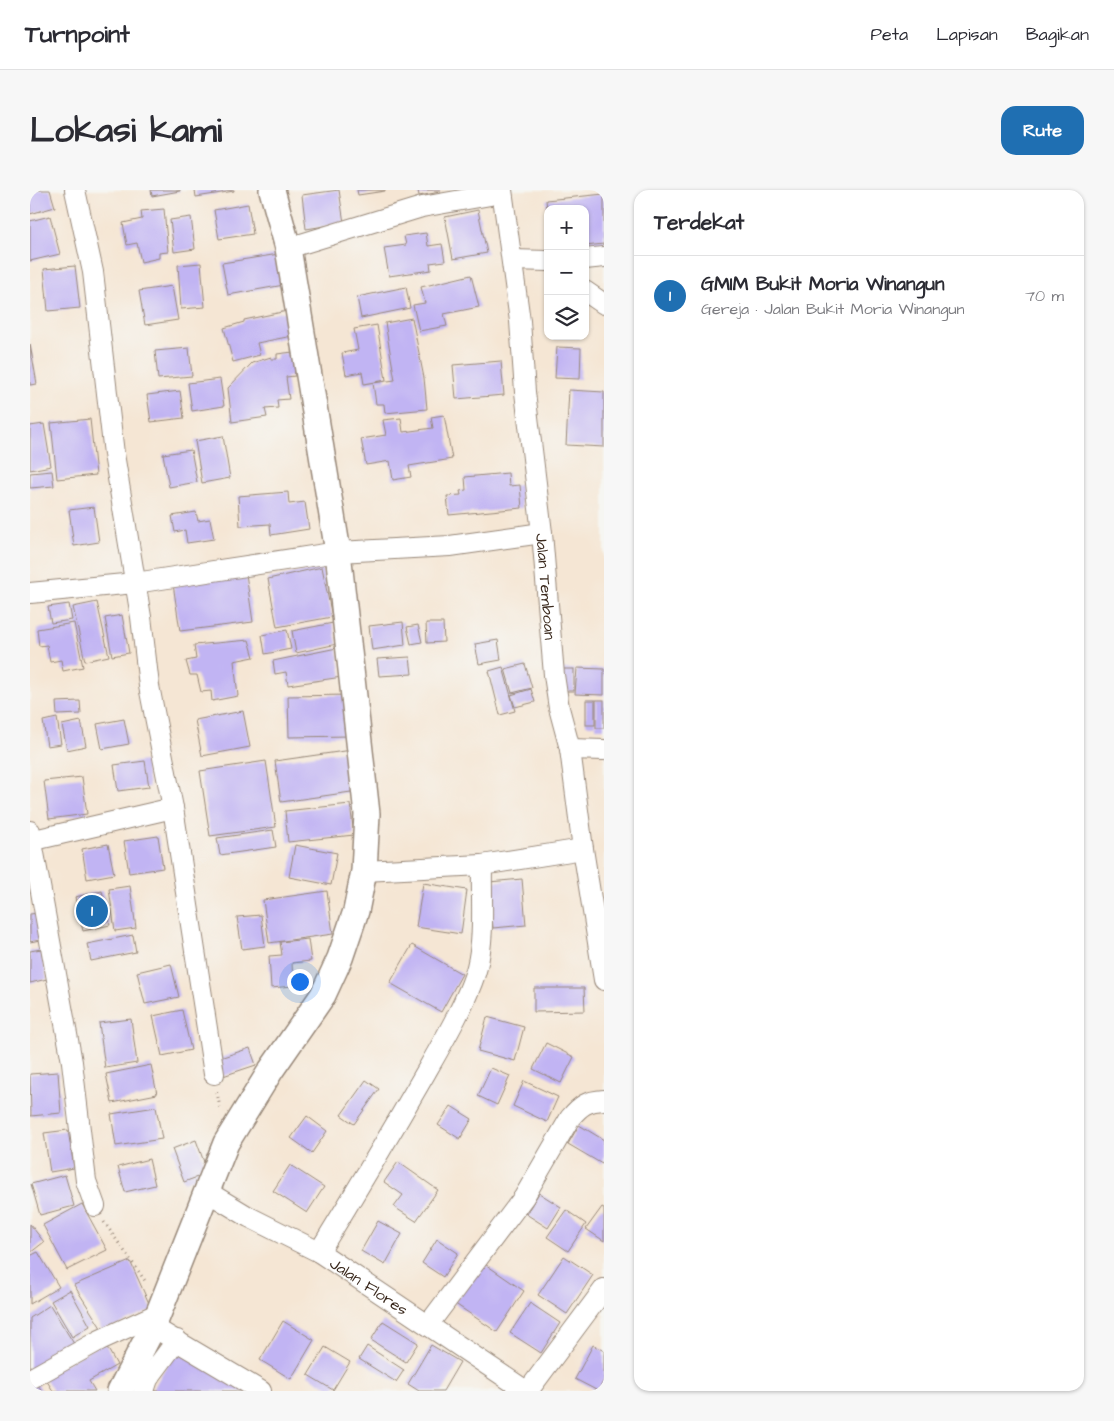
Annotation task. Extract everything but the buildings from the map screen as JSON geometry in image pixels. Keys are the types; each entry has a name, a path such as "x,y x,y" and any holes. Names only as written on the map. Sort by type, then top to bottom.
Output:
{"main road":[{"path":"120,1391 158,1314 226,1143 241,1116 323,995 340,958 356,911 364,871 367,814 338,552 288,248 272,190"}],"street":[{"path":"76,190 93,272 105,387 150,686 173,808 214,1074"},
{"path":"288,248 422,207 502,191"},
{"name":"Jalan Temboan","path":"502,191 520,321 525,392 542,533 554,675 570,748 583,849 604,980"},
{"path":"589,259 604,257"},
{"path":"512,260 544,261"},
{"path":"589,294 604,304"},
{"path":"30,593 135,583 338,552 450,546 542,533"},
{"path":"570,748 604,750"},
{"path":"95,1206 86,1181 72,1062 31,838 173,808"},
{"path":"364,871 482,865 583,849"},
{"path":"319,1252 435,1056 477,968 480,950 482,865"},
{"path":"428,1325 524,1197 570,1118 579,1107 589,1101 604,1100"},
{"name":"Jalan Flores","path":"206,1191 249,1217 319,1252 428,1325 517,1388"},
{"path":"517,1388 604,1289"},
{"path":"30,1379 100,1340 158,1314 177,1340 261,1391"},
{"path":"144,1391 148,1380 177,1340"}],"path":[{"path":"95,1206 158,1314"}],"place":[{"name":"GMIM Bukit Moria Winangun","path":"92,911"}]}
